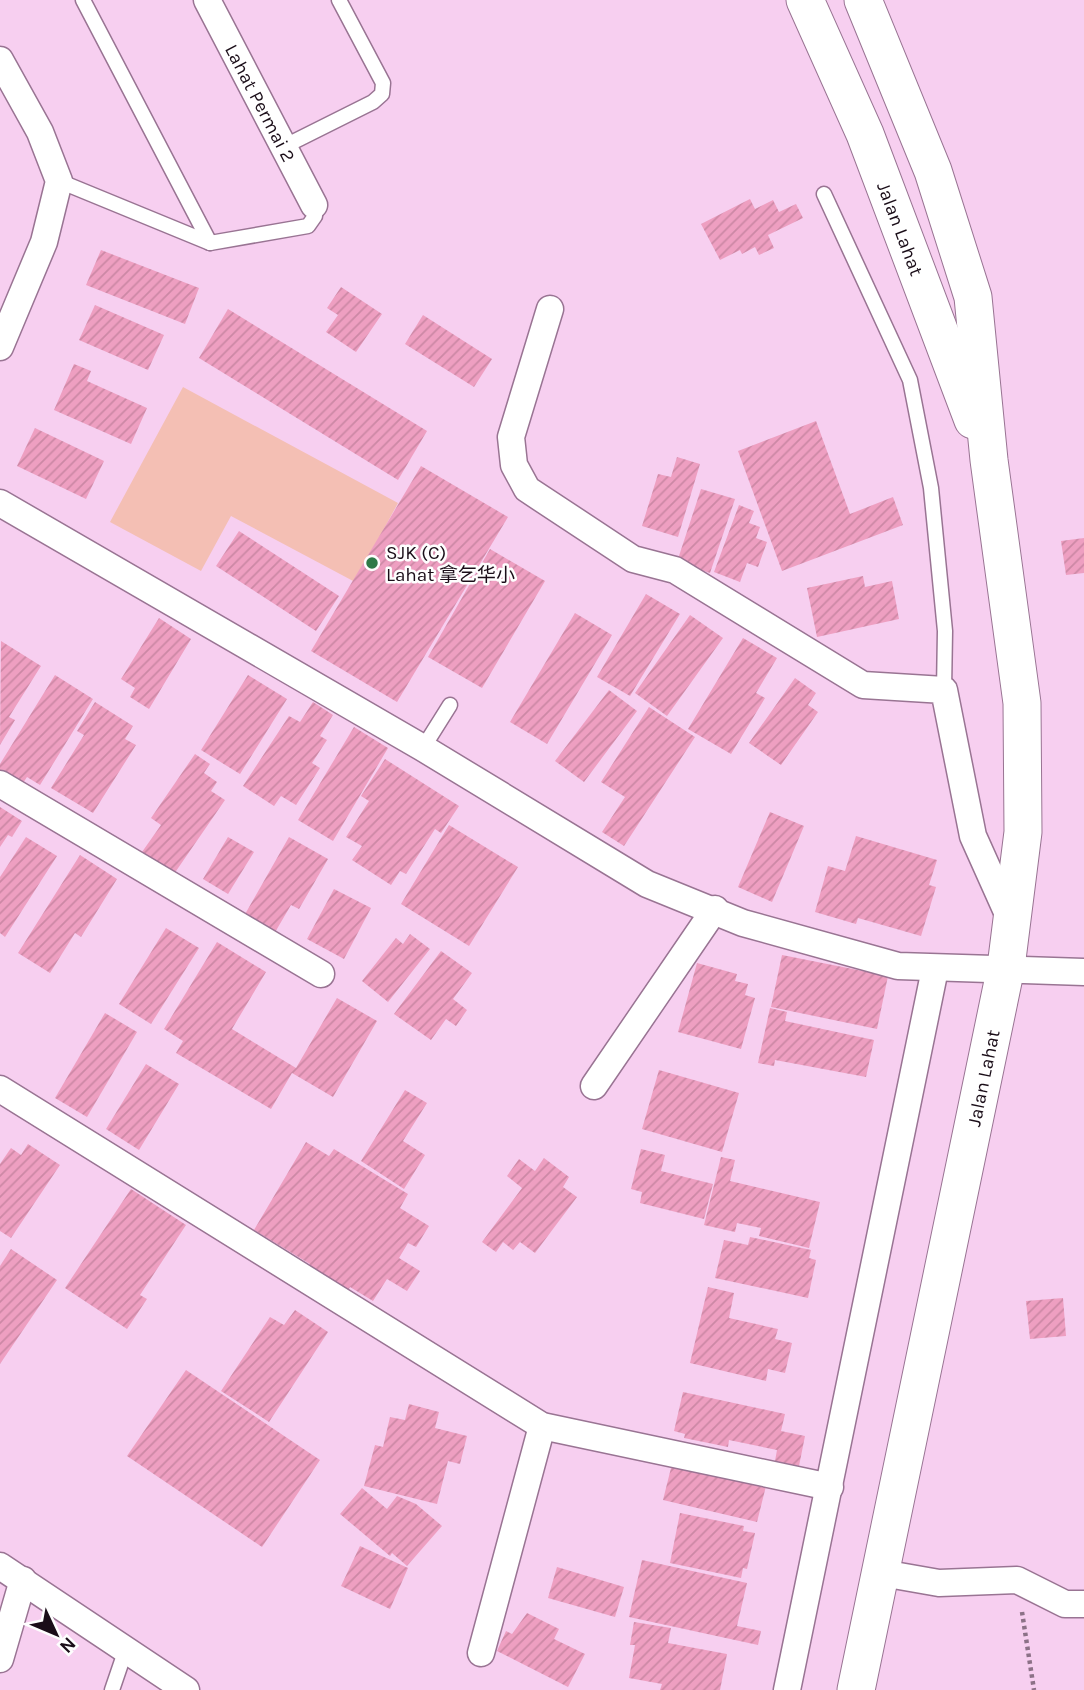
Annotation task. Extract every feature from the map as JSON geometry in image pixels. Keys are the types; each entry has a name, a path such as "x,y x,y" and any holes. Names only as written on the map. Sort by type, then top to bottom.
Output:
{"main road":[{"name":"Jalan Lahat","path":"805,0 865,134 989,460"},
{"path":"822,0 855,70 932,316"},
{"name":"Jalan Lahat","path":"856,1690 1006,967 1023,832 1022,703 989,460 973,297 933,171 866,3"}],"street":[{"name":"Lahat Permai 2","path":"207,0 314,205"},
{"path":"0,61 40,132 59,181 44,242 0,347"},
{"path":"550,309 512,437 514,465 527,489 633,559 675,569 863,685 944,690 973,836 1012,923"},
{"path":"0,503 423,748 648,884 715,909 743,923 898,966 934,969 1006,967 1084,972"},
{"path":"0,784 321,974"},
{"path":"594,1086 715,909"},
{"path":"787,1690 934,969"},
{"path":"0,1089 542,1426 830,1487"},
{"path":"481,1653 542,1426"},
{"path":"0,1566 186,1690"},
{"path":"882,1573 939,1583 1017,1580 1065,1604 1084,1604"},
{"path":"0,1659 23,1580"}],"lane":[{"path":"83,0 210,243"},
{"path":"283,147 373,102 382,94 383,83 340,0"},
{"path":"59,181 210,243 308,226 315,216 314,205"},
{"path":"824,194 910,380 932,501 945,631 944,690"},
{"path":"423,748 450,705"},
{"path":"113,1690 126,1649"}],"path":[{"path":"1017,1580 1034,1690"}],"shaded area":[{"path":"183,387 398,503 355,582 231,516 201,571 110,522"}],"building":[{"path":"750,199 755,209 773,200 779,212 796,204 803,218 768,235 774,248 759,255 755,247 742,254 740,250 720,260 701,224"},
{"path":"101,250 199,288 185,324 86,285"},
{"path":"341,287 382,314 356,352 326,332 338,315 327,308"},
{"path":"95,305 164,335 148,370 79,340"},
{"path":"228,309 427,431 398,480 199,358"},
{"path":"423,315 492,359 474,387 405,344"},
{"path":"74,364 91,371 87,381 147,408 131,444 54,410"},
{"path":"816,421 850,514 893,497 903,525 782,571 738,451"},
{"path":"35,428 104,461 86,499 17,466"},
{"path":"677,457 700,464 678,537 642,526 658,474 671,477"},
{"path":"421,466 508,517 397,702 311,651"},
{"path":"701,489 735,499 710,573 677,562"},
{"path":"739,505 754,511 749,523 760,527 756,538 767,542 758,567 747,563 740,582 714,572"},
{"path":"239,531 339,596 316,631 216,566"},
{"path":"1084,538 1084,573 1066,575 1061,541"},
{"path":"490,549 545,581 482,688 428,657"},
{"path":"863,576 865,587 892,581 899,619 817,637 807,588"},
{"path":"646,594 680,614 630,696 597,677"},
{"path":"575,613 612,635 547,744 510,722"},
{"path":"690,615 723,638 667,716 635,693"},
{"path":"159,618 191,639 149,709 130,697 135,688 121,679"},
{"path":"743,638 777,658 756,693 765,698 731,754 688,729"},
{"path":"1,641 41,666 9,717 15,720 0,745"},
{"path":"55,675 93,699 40,785 27,777 21,786 0,773 0,764"},
{"path":"248,675 287,699 240,774 201,750"},
{"path":"795,678 816,693 808,705 818,712 781,765 749,743"},
{"path":"609,690 637,711 584,782 555,761"},
{"path":"95,702 133,726 125,739 136,745 93,813 51,788 84,735 77,731"},
{"path":"313,702 333,715 320,736 327,740 312,763 320,768 296,805 281,796 274,806 243,786 289,716 300,722"},
{"path":"649,707 695,737 624,846 602,832 625,797 601,782"},
{"path":"354,727 388,748 333,841 298,820"},
{"path":"195,754 210,764 204,773 217,782 211,791 225,800 174,874 142,852 161,825 151,818"},
{"path":"385,759 459,806 441,833 435,829 406,874 400,871 391,885 352,860 362,846 346,837 369,801 361,796"},
{"path":"0,807 22,821 12,837 8,835 0,847"},
{"path":"770,812 804,826 772,902 738,887"},
{"path":"449,825 518,867 469,946 401,904"},
{"path":"856,836 937,860 929,885 936,887 921,936 858,918 856,924 815,912 828,866 845,871"},
{"path":"26,837 57,856 5,937 0,933 0,877"},
{"path":"228,837 254,852 228,894 203,879"},
{"path":"289,837 328,859 299,909 291,905 274,934 244,916"},
{"path":"80,855 117,879 81,937 75,933 50,973 18,953"},
{"path":"334,889 371,908 344,959 307,939"},
{"path":"166,928 199,948 151,1024 119,1004"},
{"path":"410,934 430,949 388,1002 362,981 396,938 403,944"},
{"path":"217,942 266,972 232,1029 296,1068 337,998 377,1021 333,1097 292,1073 271,1109 176,1053 183,1041 164,1029"},
{"path":"441,951 472,973 453,999 467,1010 456,1026 446,1019 431,1040 394,1014"},
{"path":"782,955 888,976 877,1029 771,1007"},
{"path":"697,963 737,974 735,981 748,984 745,995 755,998 741,1049 678,1032"},
{"path":"770,1008 787,1012 785,1021 874,1040 866,1077 775,1060 774,1066 758,1063"},
{"path":"105,1013 137,1032 87,1117 55,1098"},
{"path":"146,1064 179,1084 139,1150 106,1129"},
{"path":"659,1070 739,1093 722,1152 642,1129"},
{"path":"405,1090 427,1103 403,1141 425,1155 404,1189 361,1161"},
{"path":"306,1142 329,1156 334,1149 408,1194 400,1208 429,1226 416,1247 408,1243 399,1258 420,1271 407,1291 387,1279 373,1301 350,1287 345,1296 305,1272 310,1264 254,1230"},
{"path":"28,1144 60,1165 11,1238 0,1231 0,1164 11,1148 21,1155"},
{"path":"641,1149 665,1155 661,1171 713,1184 704,1219 640,1203 642,1192 631,1189"},
{"path":"721,1157 735,1160 730,1181 820,1202 809,1248 759,1236 761,1228 737,1223 735,1232 704,1225"},
{"path":"544,1158 569,1177 563,1187 577,1197 535,1253 520,1242 513,1250 503,1242 496,1252 482,1242 522,1188 507,1176 519,1159 535,1171"},
{"path":"131,1189 186,1225 140,1295 147,1299 127,1329 65,1288"},
{"path":"750,1237 811,1250 809,1258 816,1260 808,1298 715,1278 724,1240 748,1245"},
{"path":"11,1249 57,1280 0,1364 0,1266"},
{"path":"708,1287 734,1293 729,1318 778,1329 775,1339 792,1343 785,1373 768,1369 766,1381 690,1363"},
{"path":"1063,1298 1066,1336 1030,1339 1026,1301"},
{"path":"295,1310 328,1332 269,1422 221,1391 270,1317 284,1325"},
{"path":"186,1370 320,1460 262,1547 127,1456"},
{"path":"683,1392 785,1414 781,1431 805,1436 799,1466 775,1461 777,1450 729,1440 728,1447 684,1438 685,1434 674,1431"},
{"path":"409,1404 439,1412 435,1428 467,1436 460,1464 448,1461 437,1504 364,1486 375,1445 383,1447 390,1417 405,1420"},
{"path":"673,1460 767,1482 757,1522 663,1500"},
{"path":"362,1488 387,1509 397,1496 416,1504 442,1526 407,1566 392,1553 390,1556 340,1514"},
{"path":"680,1513 744,1526 743,1531 755,1533 747,1569 743,1568 741,1578 670,1563"},
{"path":"360,1546 408,1568 390,1609 341,1586"},
{"path":"642,1560 747,1583 737,1626 761,1631 758,1645 629,1617"},
{"path":"557,1567 624,1587 615,1617 548,1598"},
{"path":"527,1613 559,1629 554,1639 585,1654 568,1687 497,1651 506,1631 512,1634"},
{"path":"634,1622 671,1628 668,1643 727,1654 720,1690 660,1690 662,1684 629,1678 635,1645 630,1645"}],"place":[{"name":"SJK (C) Lahat 拿乞华小","path":"372,563"}]}
